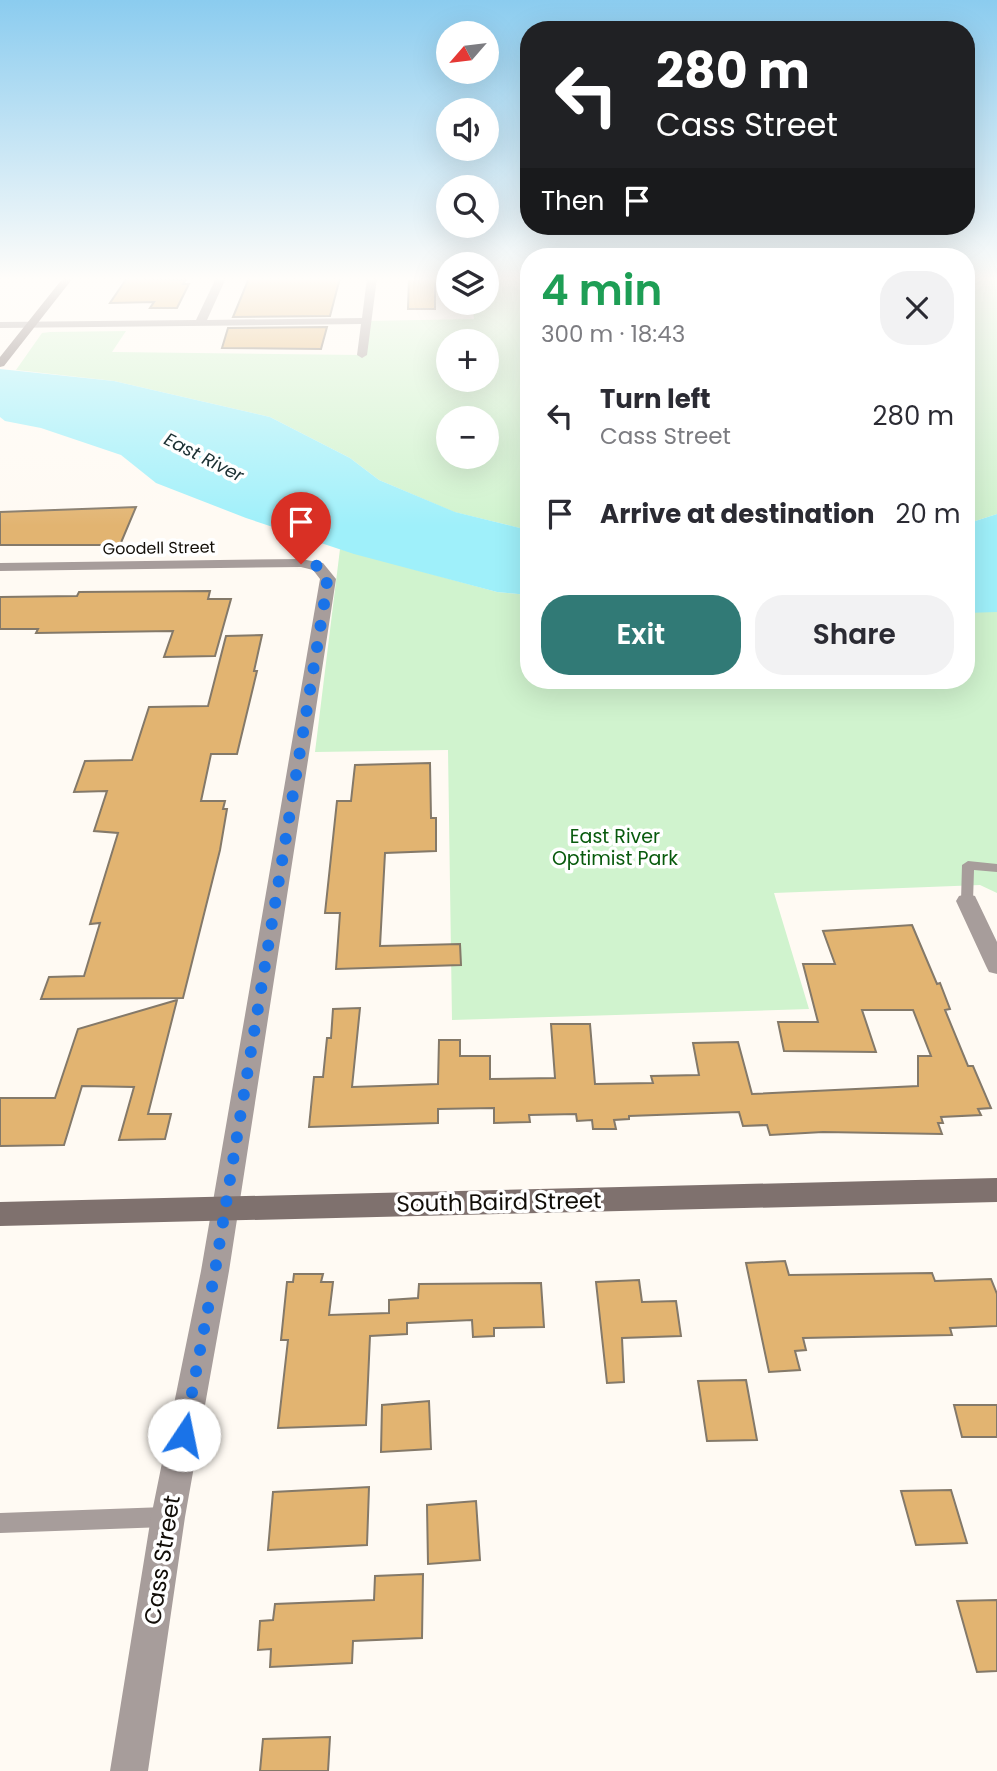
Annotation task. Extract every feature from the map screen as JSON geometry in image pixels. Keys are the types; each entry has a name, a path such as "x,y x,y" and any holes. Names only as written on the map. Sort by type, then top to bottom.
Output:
{"street":[{"name":"Goodell Street","path":"0,567 318,566"},
{"name":"Cass Street","path":"129,1771 169,1517 225,1209 327,586 326,575 318,566"},
{"path":"967,901 997,966"},
{"name":"South Baird Street","path":"0,1214 997,1190"}],"lane":[{"path":"967,901 968,865 997,868"},
{"path":"0,1523 169,1517"}],"green space":[{"path":"23,361 436,361 436,392 499,392 499,361 520,361 520,528 454,512 379,480 350,458 270,417 114,381 16,370"},
{"path":"975,361 997,361 997,514 975,521"},
{"name":"East River Optimist Park","path":"340,549 497,592 520,594 520,689 975,689 975,612 997,611 997,893 980,885 774,893 809,1009 452,1020 448,750 315,752"}],"water":[{"name":"East River","path":"0,369 114,381 270,417 350,458 379,480 455,512 520,528 520,594 497,592 354,554 246,518 156,483 121,455 41,428 5,421 0,417"},
{"path":"997,514 997,612 975,613 975,521"}],"building":[{"path":"136,507 120,545 0,545 0,512"},
{"path":"210,591 208,599 231,599 215,656 164,657 173,631 36,633 38,629 0,629 0,597 77,596 79,592"},
{"path":"262,635 254,671 257,671 237,754 211,754 201,801 225,801 223,809 227,809 220,850 183,998 41,999 49,977 84,976 100,923 90,924 118,833 94,831 107,791 74,792 85,761 132,760 149,707 208,706 226,636"},
{"path":"430,763 431,818 436,818 436,851 385,853 380,946 460,944 461,965 336,969 340,913 325,913 337,801 351,801 355,765"},
{"path":"912,925 937,984 940,983 950,1009 945,1010 968,1066 973,1066 991,1108 978,1109 981,1115 941,1117 943,1123 938,1123 942,1134 823,1132 770,1135 767,1125 743,1126 739,1112 629,1116 629,1119 614,1120 616,1129 593,1129 592,1120 577,1121 576,1114 529,1115 530,1122 494,1123 494,1108 438,1109 438,1123 309,1127 314,1077 323,1077 327,1038 331,1038 333,1009 360,1008 352,1087 438,1084 439,1040 460,1040 460,1056 490,1056 490,1079 555,1078 551,1024 590,1024 595,1084 653,1083 651,1076 699,1075 693,1043 738,1042 752,1094 918,1086 918,1056 931,1056 913,1010 862,1010 876,1052 784,1051 778,1022 818,1022 803,964 835,964 823,931"},
{"path":"177,1000 148,1114 171,1114 165,1139 119,1140 134,1087 82,1086 64,1145 0,1146 0,1098 55,1098 78,1029"},
{"path":"785,1261 789,1275 932,1273 935,1281 991,1279 997,1294 997,1326 950,1328 952,1335 803,1338 806,1350 795,1351 800,1370 769,1372 746,1263"},
{"path":"294,1274 323,1274 321,1282 333,1282 329,1315 389,1313 389,1300 418,1298 419,1284 541,1283 544,1327 494,1328 494,1336 473,1337 472,1320 407,1323 407,1334 370,1336 366,1425 278,1428 288,1340 281,1340 287,1282 293,1282"},
{"path":"639,1280 642,1302 676,1301 681,1336 622,1338 624,1382 607,1383 596,1282"},
{"path":"746,1380 757,1440 707,1441 698,1381"},
{"path":"429,1401 431,1449 381,1452 382,1405"},
{"path":"954,1405 997,1405 997,1437 962,1437"},
{"path":"369,1487 367,1545 268,1550 273,1492"},
{"path":"951,1490 967,1543 916,1545 901,1491"},
{"path":"476,1501 480,1560 428,1564 427,1505"},
{"path":"423,1574 422,1638 353,1641 352,1663 270,1667 271,1649 258,1650 260,1621 273,1620 275,1604 374,1600 375,1576"},
{"path":"997,1600 997,1671 977,1672 957,1601"},
{"path":"330,1737 328,1771 260,1771 263,1739"}],"route":[{"path":"184,1435 215,1271 328,579 318,566 301,564"}]}
